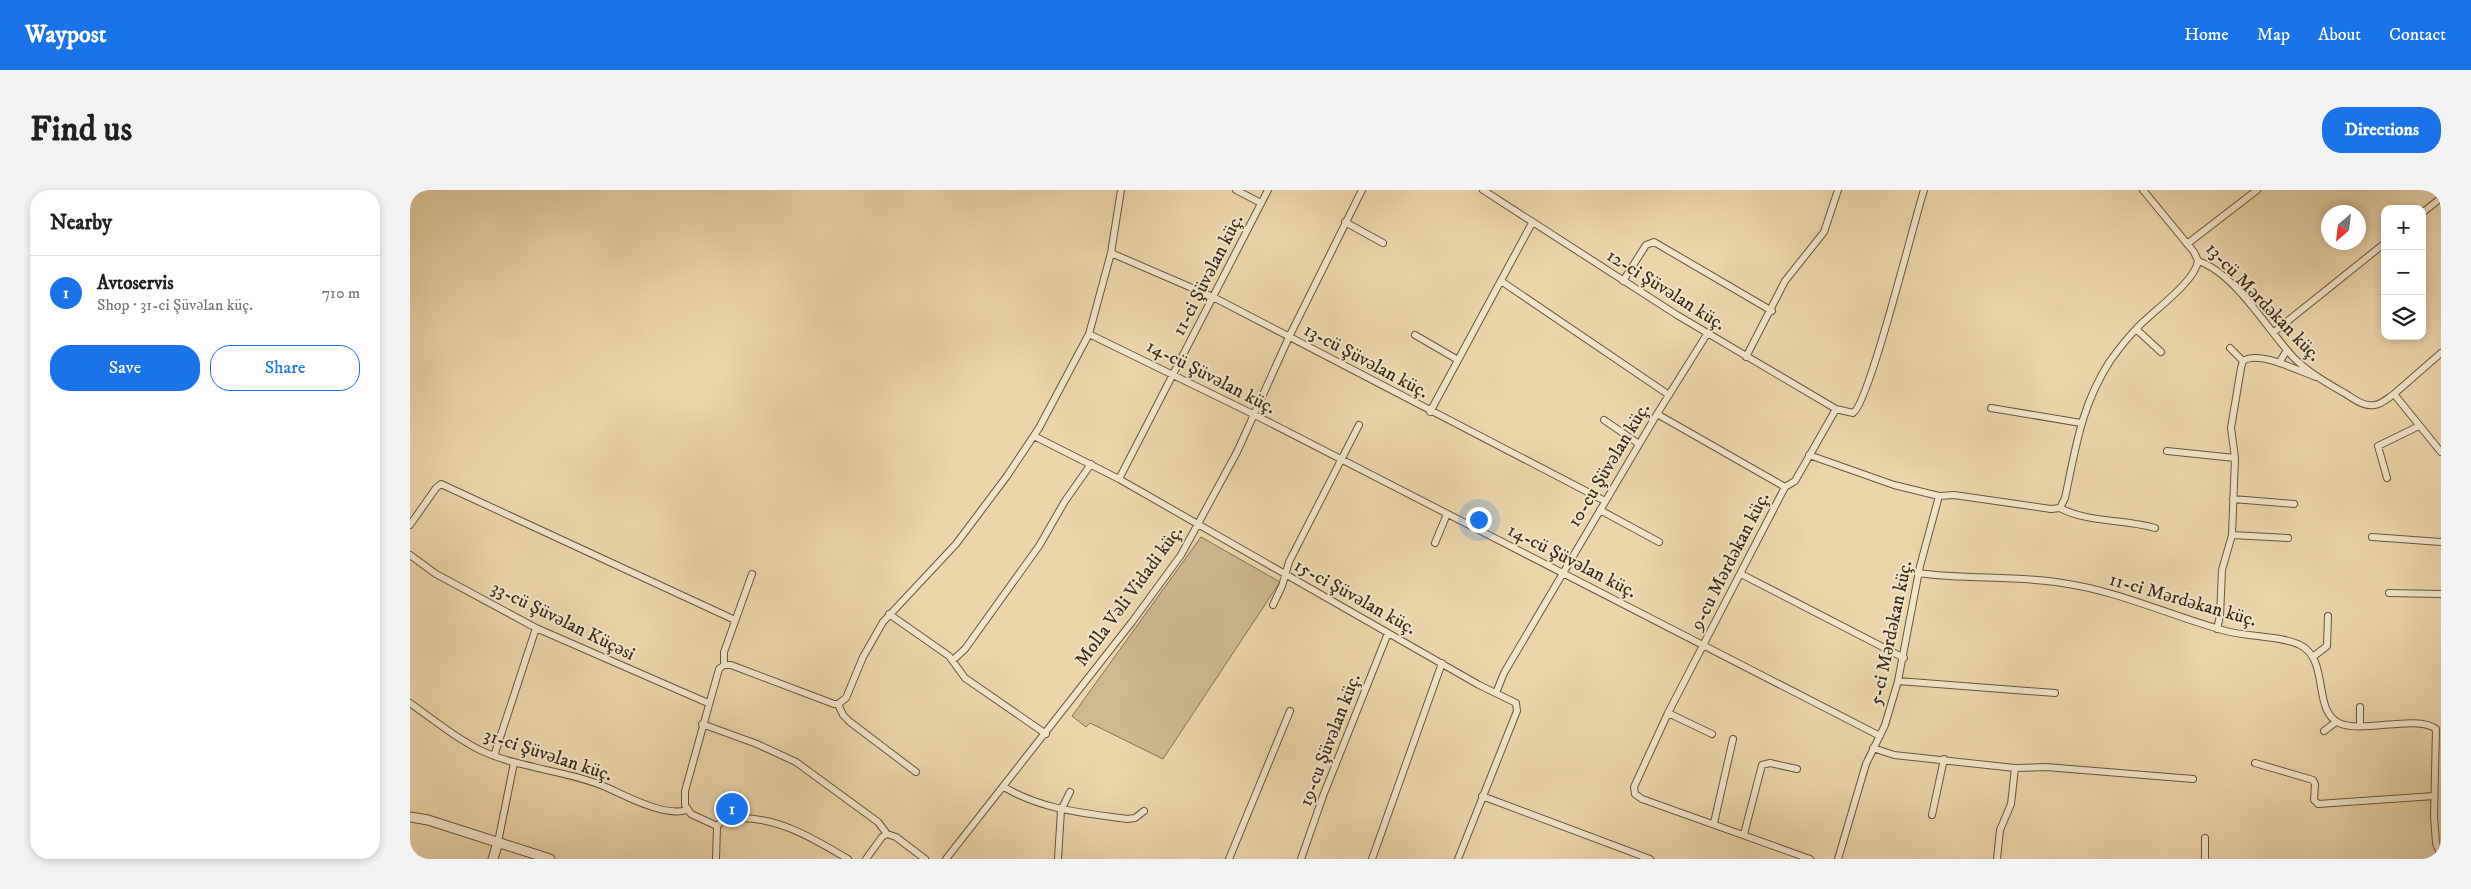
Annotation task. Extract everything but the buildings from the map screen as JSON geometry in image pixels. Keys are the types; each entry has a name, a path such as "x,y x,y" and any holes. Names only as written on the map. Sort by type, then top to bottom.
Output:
{"street":[{"path":"724,665 734,666 823,701 838,704 846,698 873,638 889,614 956,544 1034,436 1089,334 1111,253 1121,190"},
{"path":"1236,190 1261,203"},
{"name":"11-ci Şüvəlan küç.","path":"1119,479 1268,190"},
{"name":"Molla Vəli Vidadi küç.","path":"946,859 1046,734 1166,577 1198,526 1237,452 1289,337 1362,190"},
{"name":"12-ci Şüvəlan küç.","path":"1483,190 1707,334 1836,410"},
{"path":"1746,357 1794,268 1824,232 1838,190"},
{"path":"1836,410 1853,413 1860,407 1878,356 1924,190"},
{"name":"13-cü Mərdəkan küç.","path":"2143,190 2194,252 2198,261 2211,266 2220,273 2274,332 2287,350 2316,377 2368,405 2375,406 2394,394"},
{"path":"2186,244 2257,190"},
{"path":"2426,210 2441,198"},
{"path":"1345,222 1383,243"},
{"path":"1430,412 1532,223"},
{"path":"1623,281 1646,245 1654,242 1772,311"},
{"path":"2274,332 2381,246"},
{"name":"13-cü Şüvəlan küç.","path":"1111,253 1213,297 1430,412 1605,501"},
{"path":"2060,508 2065,498 2081,423 2088,402 2102,375 2118,350 2136,329 2192,274 2198,261"},
{"path":"1501,281 1669,395"},
{"path":"2136,329 2161,352"},
{"name":"14-cü Şüvəlan küç.","path":"1089,334 1254,414 1880,736"},
{"name":"10-cu Şüvəlan küç.","path":"1496,693 1504,673 1605,501 1707,334"},
{"path":"1415,335 1458,360"},
{"path":"2230,348 2243,362"},
{"path":"2278,363 2287,350"},
{"path":"2441,353 2394,394 2441,452"},
{"path":"2243,362 2254,357 2278,363 2316,377"},
{"path":"2217,629 2220,616 2222,570 2232,534 2234,458 2231,428 2243,362"},
{"path":"1991,408 2081,423"},
{"name":"9-cu Mərdəkan küç.","path":"1810,859 1714,823 1642,799 1635,794 1634,787 1668,713 1785,487 1795,481 1836,410"},
{"path":"1657,414 1785,487"},
{"path":"1604,420 1639,444"},
{"path":"1273,605 1289,562 1359,425"},
{"path":"2387,478 2378,446 2419,426"},
{"name":"15-ci Şüvəlan küç.","path":"1034,436 1119,479 1198,526 1388,633 1496,693 1513,700 1518,707 1458,859"},
{"path":"2167,451 2234,458"},
{"path":"1809,455 1894,485 1939,496 1954,495 2051,509 2060,508 2074,514 2127,521 2155,528"},
{"path":"953,660 965,649 1039,546 1065,501 1091,464"},
{"path":"410,525 436,488 441,484 735,620"},
{"name":"5-ci Mərdəkan küç.","path":"1838,859 1849,819 1873,748 1888,718 1904,658 1918,573 1939,496"},
{"path":"2233,499 2294,504"},
{"path":"1600,510 1659,542"},
{"path":"1435,543 1447,514"},
{"path":"2232,534 2288,538"},
{"path":"2372,537 2441,542"},
{"name":"33-cü Şüvəlan Küçəsi","path":"410,555 436,574 536,628 708,703"},
{"name":"11-ci Mərdəkan küç.","path":"1918,573 2039,580 2071,584 2107,592 2217,629 2296,643 2307,649 2314,656"},
{"path":"717,826 693,816 687,810 685,792 717,673 724,665 724,652 752,574"},
{"path":"1741,574 1904,658"},
{"path":"2389,592 2441,594"},
{"path":"889,614 953,660 965,678 1046,734"},
{"path":"2328,616 2327,646 2314,656 2326,709 2336,722 2360,726 2422,724 2438,727 2434,796 2435,831 2441,857"},
{"path":"494,756 536,628"},
{"name":"19-cu Şüvəlan küç.","path":"1301,859 1323,796 1388,633"},
{"path":"1372,859 1442,663"},
{"path":"1898,681 2055,693"},
{"name":"31-ci Şüvəlan küç.","path":"410,703 462,740 494,756 514,763 586,780 653,806 675,812 687,810"},
{"path":"838,704 843,715 850,722 916,772"},
{"path":"2360,707 2360,726"},
{"path":"1229,859 1290,711"},
{"path":"1668,713 1712,734"},
{"path":"2324,731 2336,722"},
{"path":"702,724 757,744 796,762 878,822 887,834 900,839 925,859"},
{"path":"1714,823 1733,739"},
{"path":"1873,748 1894,755 2014,768 2046,767 2193,779"},
{"path":"1932,815 1944,759"},
{"path":"494,859 514,763"},
{"path":"1744,834 1762,765 1770,763 1797,769"},
{"path":"2255,763 2313,780 2315,784 2314,800 2318,804 2434,796"},
{"path":"1997,859 2000,830 2011,804 2014,768"},
{"path":"1004,787 1027,799 1061,810 1127,819 1135,818 1144,811"},
{"path":"1058,859 1061,810 1070,792"},
{"path":"1482,796 1650,859"},
{"path":"410,817 428,820 550,859"},
{"path":"717,826 728,819 754,818 774,822 815,839 845,858"},
{"path":"716,859 717,826"},
{"path":"866,859 882,837 887,834"},
{"path":"2205,838 2205,859"}],"shaded area":[{"path":"1201,537 1280,582 1163,759 1090,723 1086,727 1072,716"}],"place":[{"name":"Avtoservis","path":"732,809"}]}
